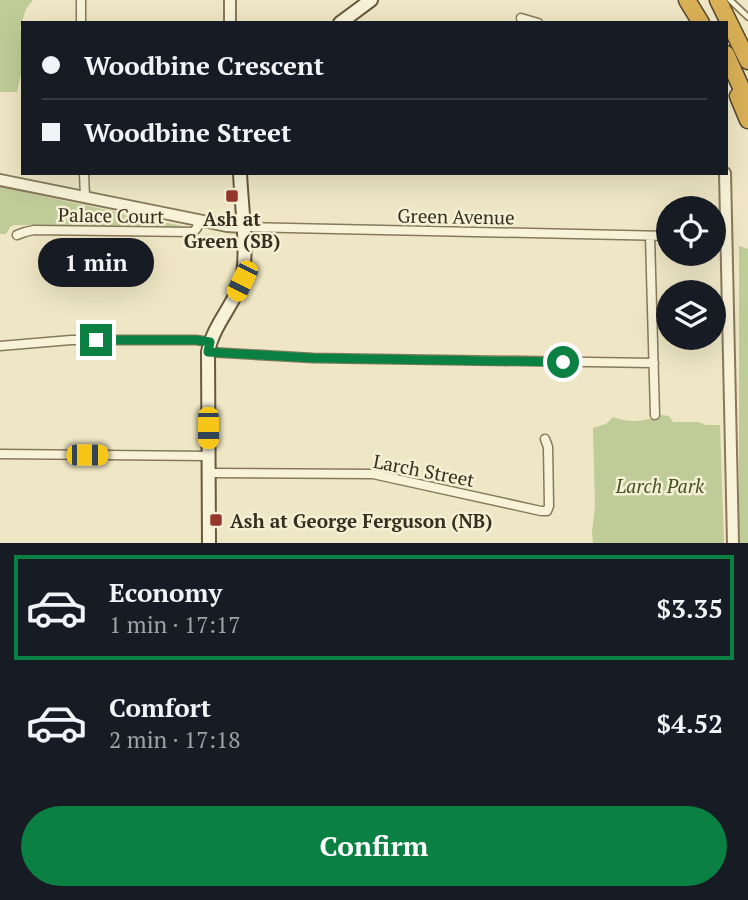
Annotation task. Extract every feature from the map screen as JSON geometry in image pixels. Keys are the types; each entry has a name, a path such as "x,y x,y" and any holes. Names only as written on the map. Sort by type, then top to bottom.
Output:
{"highway":[{"path":"687,0 700,21"},
{"path":"698,0 709,21"},
{"path":"710,0 722,21"},
{"path":"718,0 748,61"},
{"path":"728,34 748,75"},
{"path":"728,58 748,103"},
{"path":"728,76 748,120"}],"main road":[{"path":"343,21 371,0"},
{"path":"208,543 209,347 242,281 244,262 240,175"}],"street":[{"path":"81,0 81,21"},
{"path":"230,0 230,21"},
{"path":"522,18 532,21"},
{"path":"84,175 85,197"},
{"path":"725,175 725,196"},
{"path":"0,180 243,227"},
{"name":"Palace Court","path":"17,236 34,230 193,232 197,228 198,220"},
{"name":"Green Avenue","path":"243,227 656,236"},
{"path":"650,236 655,415"},
{"path":"726,237 733,543"},
{"path":"0,346 71,340 196,340 209,347 313,358 654,363"},
{"name":"Larch Street","path":"208,473 373,474 548,511 548,447 545,439"},
{"path":"0,454 208,456"}],"lane":[{"path":"730,0 748,17"}],"green space":[{"path":"0,0 33,0 21,21 21,73 17,92 0,92"},
{"path":"0,187 191,228 14,225 6,234 0,234"},
{"path":"739,246 748,249 748,543 739,543"},
{"name":"Larch Park","path":"662,415 669,416 673,422 720,425 724,543 593,543 593,428 606,424 613,417 638,421"}],"place":[{"name":"Ash at Green (SB)","path":"232,196"},
{"name":"Ash at George Ferguson (NB)","path":"216,520"}],"route":[{"path":"96,340 196,340 210,342 208,352 313,358 563,362"}]}
